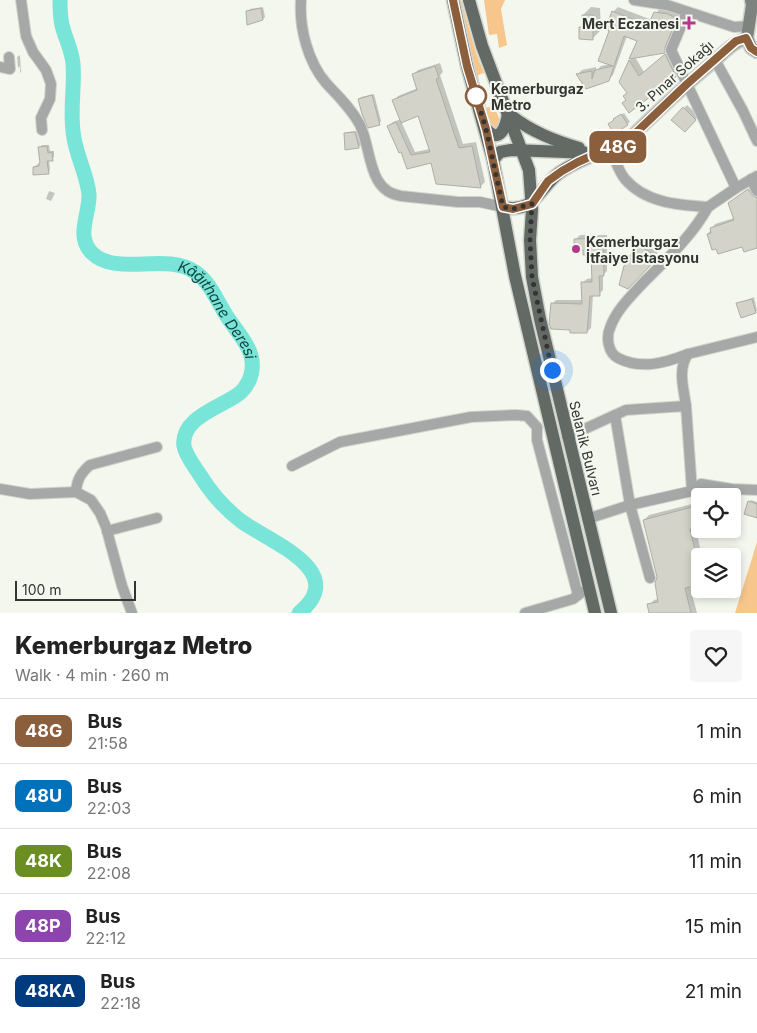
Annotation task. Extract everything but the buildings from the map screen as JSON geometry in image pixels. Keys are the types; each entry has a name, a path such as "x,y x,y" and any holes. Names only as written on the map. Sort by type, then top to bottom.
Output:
{"main road":[{"name":"Selanik Bulvarı","path":"454,0 467,66 486,129 503,207 515,276 594,610"},
{"name":"Selanik Bulvarı","path":"469,0 482,46 529,170 532,204 530,240 532,277 567,437 610,608"},
{"path":"753,3 751,48 757,52"},
{"path":"486,129 489,133 495,135 502,133 506,128 508,114 525,127 553,140 598,153"},
{"path":"493,160 500,152 523,150 598,153"},
{"path":"503,207 513,209 532,204 548,181 578,162 598,153"},
{"path":"594,610 610,608"}],"street":[{"path":"21,0 22,19 26,36 33,52 46,70 51,84 50,98 41,118 42,130"},
{"path":"301,0 302,30 316,69 326,83 345,102 360,125 374,174 386,192 392,195 458,202 480,202 503,207"},
{"path":"634,0 667,2 687,12 734,27 751,28"},
{"path":"687,12 670,50 736,188"},
{"name":"3. Pınar Sokağı","path":"598,153 611,151 622,146 687,84 751,28"},
{"path":"0,68 10,69 9,57"},
{"path":"715,60 757,141"},
{"path":"611,151 624,178 633,187 662,202 708,207"},
{"path":"757,191 754,177 708,207 701,220 631,295 617,314 609,328 608,344 616,357 629,363 650,365 757,337"},
{"path":"688,354 683,361 681,371 686,406 692,488"},
{"path":"567,437 626,410 686,406"},
{"path":"615,415 630,505 650,578"},
{"path":"292,466 340,442 470,417 527,416 536,427 537,440 578,595"},
{"path":"76,492 77,481 82,472 90,465 158,447"},
{"path":"696,488 701,484 726,488"},
{"path":"0,489 30,494 76,492 91,500 100,513 107,530 122,586 132,613"},
{"path":"741,489 757,490"},
{"path":"587,519 630,505 691,491"},
{"path":"107,530 157,518"},
{"path":"525,613 573,599 589,588"}],"shaded area":[{"path":"457,0 461,0 476,53 484,73 478,75 482,99 469,55"},
{"path":"484,0 505,0 501,9 507,45 499,48 497,34 489,35"},
{"path":"494,106 501,123 498,130 490,129 485,108"},
{"path":"757,542 757,613 735,613"}],"waterway":[{"name":"Kâğıthane Deresi","path":"60,0 62,25 73,64 72,110 75,145 89,194 84,225 84,239 92,253 102,260 127,264 170,264 183,266 195,272 209,286 247,346 250,352 252,367 247,385 234,397 196,419 189,427 185,436 184,446 193,465 223,505 241,521 300,559 311,571 316,584 313,598 299,613"}],"bus line":[{"name":"48G","path":"453,0 467,66 486,129 503,207 513,209 532,204 548,181 562,171 598,153 611,151 622,146 687,84 736,41 746,38 751,48 757,52"}],"place":[{"name":"Mert Eczanesi","path":"689,23"},
{"name":"Kemerburgaz Metro","path":"476,96"},
{"name":"Kemerburgaz İtfaiye İstasyonu","path":"576,249"}],"route":[{"path":"476,96 486,129 503,207 513,209 532,204 530,240 532,277 552,370"}]}
